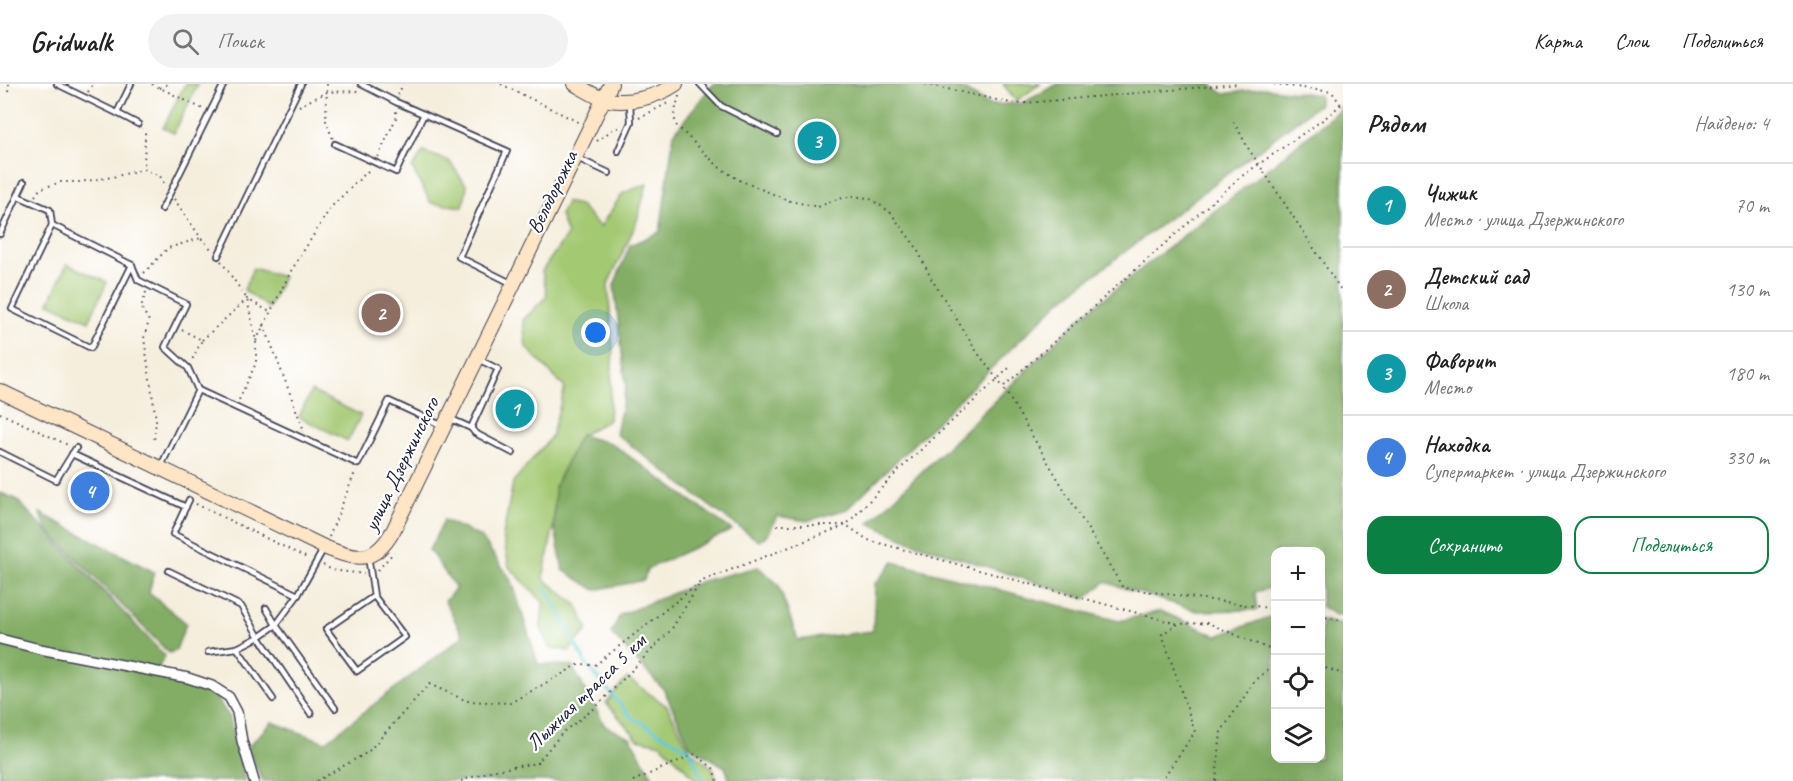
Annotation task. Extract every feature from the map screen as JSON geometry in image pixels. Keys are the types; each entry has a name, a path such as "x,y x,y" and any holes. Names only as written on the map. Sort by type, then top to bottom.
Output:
{"main road":[{"path":"575,84 604,99 629,101 666,91 676,91"},
{"name":"улица Дзержинского","path":"0,391 324,547 350,558 368,556 385,546 513,284 579,159 589,127 610,84"}],"street":[{"path":"0,639 188,678 212,686 229,697 237,712 242,741 254,781"}],"lane":[{"path":"57,84 138,124"},
{"path":"117,113 130,84"},
{"path":"162,208 224,84"},
{"path":"218,256 301,84"},
{"path":"361,84 507,151 459,257 513,284"},
{"path":"700,84 721,106 777,134"},
{"path":"618,151 631,122 629,101"},
{"path":"335,144 396,172 424,114"},
{"path":"579,159 609,173"},
{"path":"0,234 24,182"},
{"path":"18,196 50,210 52,225 12,309 91,348 132,265"},
{"path":"52,225 132,265 138,280 186,304 165,347 188,368 198,390 358,464 389,401 446,422 471,428 475,434 513,453"},
{"path":"471,428 498,369 476,358"},
{"path":"160,467 198,390"},
{"path":"0,452 56,480 76,448"},
{"path":"72,454 186,507"},
{"path":"189,500 173,534 298,595"},
{"path":"208,652 237,648 276,625 298,595 324,547"},
{"path":"368,556 374,596 405,637 357,670 326,629 374,596"},
{"path":"170,572 241,606 311,714"},
{"path":"267,608 276,625 335,708"},
{"path":"237,648 273,699"}],"path":[{"path":"8,91 9,84"},
{"path":"152,84 210,112"},
{"path":"160,88 168,84"},
{"path":"327,84 326,122 335,144"},
{"path":"256,341 291,271 331,207 375,164 396,118 396,102 403,84"},
{"path":"501,84 589,127"},
{"path":"925,84 1015,104 1237,84"},
{"path":"1003,387 1239,178 1342,105 1332,92 1274,84"},
{"path":"289,111 327,92 372,91"},
{"path":"676,91 674,114 676,125 718,167 739,180 790,201 818,207 852,196 869,198 890,212 916,247 931,278 976,352 1003,387 1123,588 1271,608"},
{"name":"Велодорожка","path":"579,159 612,130 667,104 676,91"},
{"path":"1234,122 1248,148 1343,293"},
{"path":"138,124 145,133 144,169"},
{"path":"31,202 40,189 61,182 113,177 144,169 160,176 201,238 218,256 247,299 256,341 256,363 236,407"},
{"path":"138,280 168,248 201,238"},
{"path":"149,285 141,307 149,321 144,338 156,420 154,441"},
{"path":"247,299 270,312"},
{"path":"188,368 202,340 247,299"},
{"path":"264,326 303,428 302,438"},
{"path":"175,327 202,340"},
{"path":"318,781 368,752 429,684 467,701 510,703 578,665 594,666 702,581 846,525 899,470 1009,368"},
{"path":"324,547 333,530 358,464"},
{"path":"777,525 846,525 868,540 1178,624 1208,623 1271,650"},
{"name":"Лыжная трасса 5 км","path":"461,781 490,771 537,763 563,732 595,708 671,630 702,581"},
{"path":"1325,617 1343,621"},
{"path":"1161,781 1195,732 1162,634 1178,624"},
{"path":"1215,781 1221,732 1254,682 1271,666"},
{"path":"1325,668 1343,674"},
{"path":"633,781 695,754 713,768 717,781"}],"green space":[{"path":"185,84 198,84 174,133 163,128"},
{"path":"713,84 946,84 964,90 990,105 1023,103 1057,84 1210,84 1224,94 1264,88 1319,95 1319,104 1059,302 847,509 807,521 777,516 769,533 759,541 616,434 626,386 614,285 630,245 660,232 674,133"},
{"path":"1003,84 1040,84 1016,101"},
{"path":"1343,102 1343,615 1335,615 1325,609 1325,547 1271,547 1271,588 1255,592 1257,610 1197,611 1105,582 1085,599 909,541 869,523 1083,315 1339,110"},
{"path":"423,152 449,161 467,186 463,207 431,203 412,168"},
{"path":"647,184 636,224 608,284 613,350 609,420 580,436 555,486 554,525 543,578 577,605 588,629 569,651 549,647 541,628 543,602 509,567 503,536 513,482 551,437 565,388 526,347 523,320 547,296 542,271 567,235 560,215 566,202 579,205 600,227 623,193"},
{"path":"67,264 107,282 89,321 49,303"},
{"path":"253,268 283,277 269,308 244,290"},
{"path":"311,391 361,415 348,441 299,417"},
{"path":"580,435 612,444 732,530 647,569 644,580 595,590 563,570 554,525 555,486"},
{"path":"0,493 16,499 165,656 159,666 166,682 210,689 230,718 245,781 0,781"},
{"path":"40,513 154,572 149,593 186,623 176,650 169,653 47,529"},
{"path":"444,520 481,537 512,581 538,664 572,666 605,726 630,737 655,781 263,781 247,748 272,722 325,742 463,636 445,601 456,588 429,550"},
{"path":"893,562 1119,621 1161,611 1217,636 1271,616 1271,763 1325,763 1325,621 1343,625 1343,781 730,781 725,767 690,746 664,690 611,633 620,615 702,581 758,567 778,584 798,640 873,631 875,584"},
{"path":"627,678 667,706 690,750 713,768 717,781 695,781 694,777 661,744 638,739 606,703"}],"waterway":[{"path":"546,587 586,664 631,717 690,750 703,781"}],"place":[{"name":"Фаворит","path":"817,141"},
{"name":"Детский сад","path":"381,313"},
{"name":"Чижик","path":"515,409"},
{"name":"Находка","path":"90,491"}]}
